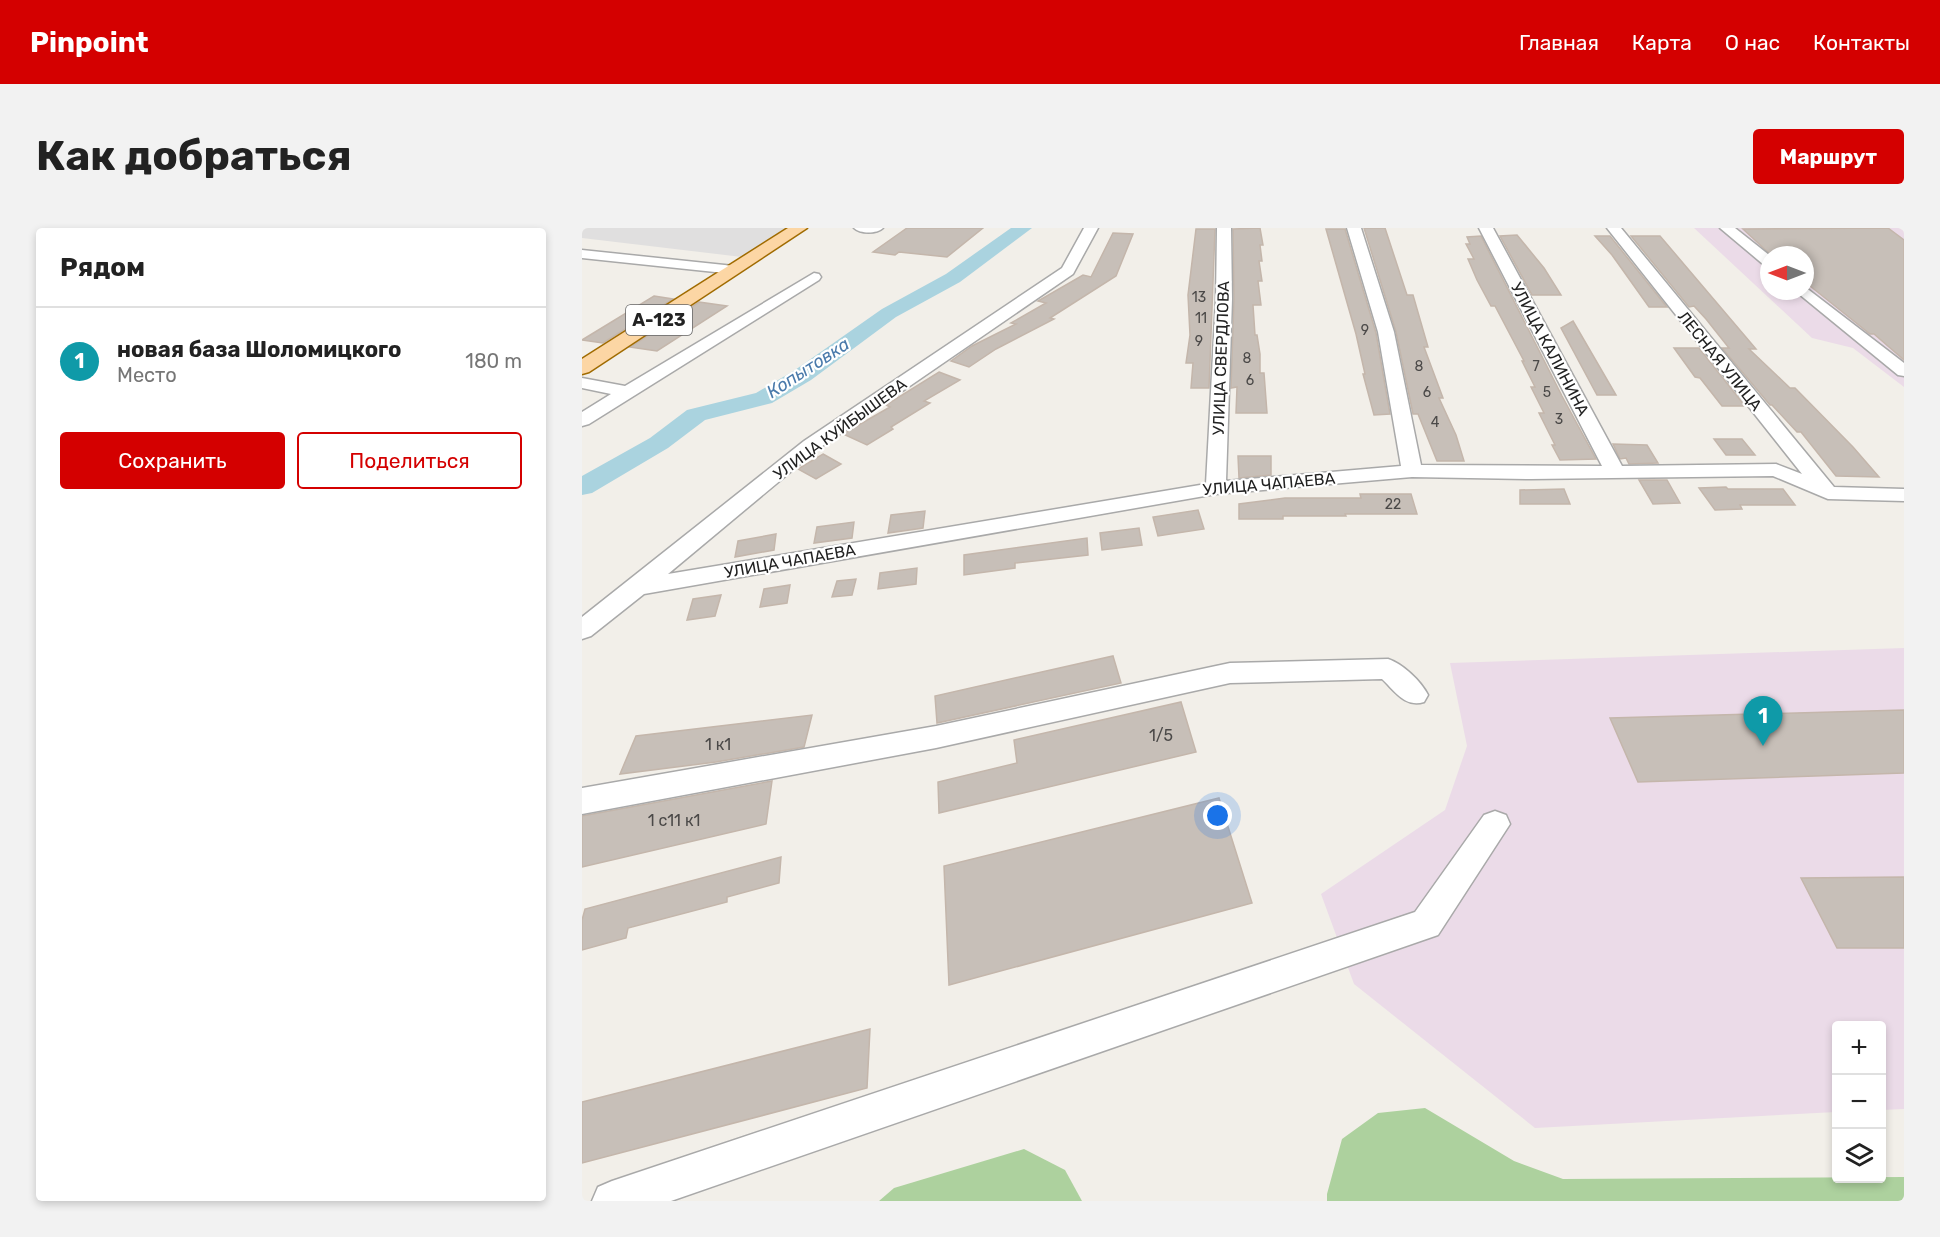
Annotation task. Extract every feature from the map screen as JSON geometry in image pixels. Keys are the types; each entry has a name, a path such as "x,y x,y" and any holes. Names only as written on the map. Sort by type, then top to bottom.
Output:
{"main road":[{"name":"А-123","path":"582,368 800,228"}],"street":[{"path":"861,228 876,228"},
{"name":"УЛИЦА КУЙБЫШЕВА","path":"582,630 811,445 1068,271 1091,228"},
{"name":"УЛИЦА СВЕРДЛОВА","path":"1216,488 1224,299 1224,228"},
{"path":"1354,228 1386,332 1412,471"},
{"name":"УЛИЦА КАЛИНИНА","path":"1486,228 1614,471"},
{"name":"ЛЕСНАЯ УЛИЦА","path":"1614,228 1828,493"},
{"path":"1727,228 1760,255"},
{"path":"582,254 734,270"},
{"path":"582,420 814,278"},
{"path":"1814,299 1904,371"},
{"path":"582,383 628,392"},
{"name":"УЛИЦА ЧАПАЕВА","path":"637,587 1216,488 1412,471 1531,473 1776,470 1828,493 1904,495"},
{"path":"582,801 936,737 1230,673 1388,669 1415,695"},
{"path":"612,1201 1426,924 1495,824"}],"shaded area":[{"path":"582,228 787,228 742,257 582,238"},
{"path":"1694,228 1899,228 1904,231 1904,387 1853,348 1812,338 1771,300 1814,300 1814,246 1760,246 1760,290"},
{"path":"1904,648 1904,1109 1886,1110 1886,1021 1832,1021 1832,1112 1535,1128 1354,984 1321,894 1445,810 1467,746 1450,663"}],"green space":[{"path":"1425,1108 1514,1161 1563,1179 1832,1177 1832,1183 1886,1183 1886,1177 1904,1177 1904,1201 1327,1201 1342,1139 1378,1113"},
{"path":"1024,1149 1065,1170 1082,1201 879,1201 894,1188"}],"building":[{"path":"907,228 983,228 947,257 873,252"},
{"path":"1260,228 1263,245 1260,245 1262,261 1259,261 1262,281 1258,281 1261,305 1253,305 1255,335 1257,335 1260,354 1260,373 1264,373 1267,413 1236,413 1237,387 1231,388 1234,299 1233,229"},
{"path":"1364,228 1385,228 1407,295 1413,295 1428,347 1424,347 1443,398 1439,398 1456,435 1464,461 1437,461 1418,414 1413,414 1396,332"},
{"path":"1888,228 1904,240 1904,360 1874,334 1870,334 1814,289 1814,246 1761,246 1743,229"},
{"path":"1196,229 1215,229 1209,388 1191,388 1193,363 1186,363 1190,335 1188,295"},
{"path":"1326,229 1345,229 1376,333 1390,414 1374,415 1363,374 1365,374 1356,334"},
{"path":"1113,233 1133,234 1116,276 1050,318 1054,319 996,349 969,367 951,361 972,346 1016,324 1011,323 1046,303 1038,301 1083,275 1091,277"},
{"path":"1517,235 1544,268 1561,295 1532,295 1500,236"},
{"path":"1481,236 1596,459 1560,460 1552,445 1555,445 1539,413 1544,413 1531,387 1535,387 1522,361 1524,361 1495,306 1491,306 1468,259 1474,259 1466,244 1470,244 1467,237"},
{"path":"1595,236 1610,236 1667,307 1649,307 1612,255"},
{"path":"1631,236 1660,236 1756,349 1749,349 1790,388 1795,388 1879,477 1836,476 1801,432 1797,432 1770,405 1722,348 1729,348 1706,319 1694,306 1689,307"},
{"path":"654,296 673,299 603,343 582,340"},
{"path":"699,302 727,306 657,351 630,347"},
{"path":"1573,321 1616,395 1597,395 1561,328"},
{"path":"1674,348 1699,348 1745,406 1722,406 1700,378 1695,377"},
{"path":"939,372 960,380 924,401 930,403 891,427 893,429 867,445 843,434 890,407 886,405"},
{"path":"1714,439 1742,439 1755,455 1726,455"},
{"path":"1613,444 1647,445 1658,463 1629,464 1626,458 1620,459"},
{"path":"823,454 841,464 816,479 798,469"},
{"path":"1238,456 1271,456 1271,475 1239,478"},
{"path":"1639,480 1667,480 1680,503 1653,504"},
{"path":"1726,487 1728,489 1783,489 1795,505 1740,505 1742,509 1715,510 1699,488"},
{"path":"1564,489 1570,504 1520,504 1520,490"},
{"path":"1360,494 1411,494 1417,514 1345,514 1346,516 1239,519 1239,504 1285,498 1361,498"},
{"path":"1198,510 1204,529 1158,536 1153,517"},
{"path":"925,511 923,528 888,533 891,515"},
{"path":"854,522 852,538 814,543 817,527"},
{"path":"1139,528 1142,545 1102,550 1100,533"},
{"path":"776,534 774,550 735,557 738,541"},
{"path":"1087,538 1088,555 1015,563 1015,568 964,575 964,555"},
{"path":"917,568 916,584 878,589 880,573"},
{"path":"856,579 852,595 832,597 837,581"},
{"path":"790,585 787,603 760,607 764,589"},
{"path":"721,595 715,616 687,620 693,599"},
{"path":"1113,656 1121,683 937,723 935,696"},
{"path":"1181,702 1196,752 939,813 938,782 1017,763 1014,740"},
{"path":"1904,710 1904,773 1638,782 1610,718"},
{"path":"812,715 804,747 716,762 620,774 636,736"},
{"path":"772,781 766,824 582,867 582,816"},
{"path":"1219,798 1252,903 949,985 944,866"},
{"path":"781,857 779,883 727,897 727,902 628,928 626,938 582,950 582,920 585,909"},
{"path":"1904,877 1904,948 1837,948 1801,878"},
{"path":"870,1029 867,1088 582,1163 582,1102"}],"waterway":[{"name":"Копытовка","path":"582,487 659,443 696,415 764,398 803,375 889,313 953,278 1023,228"}],"place":[{"name":"новая база Шоломицкого","path":"1763,746"}]}
